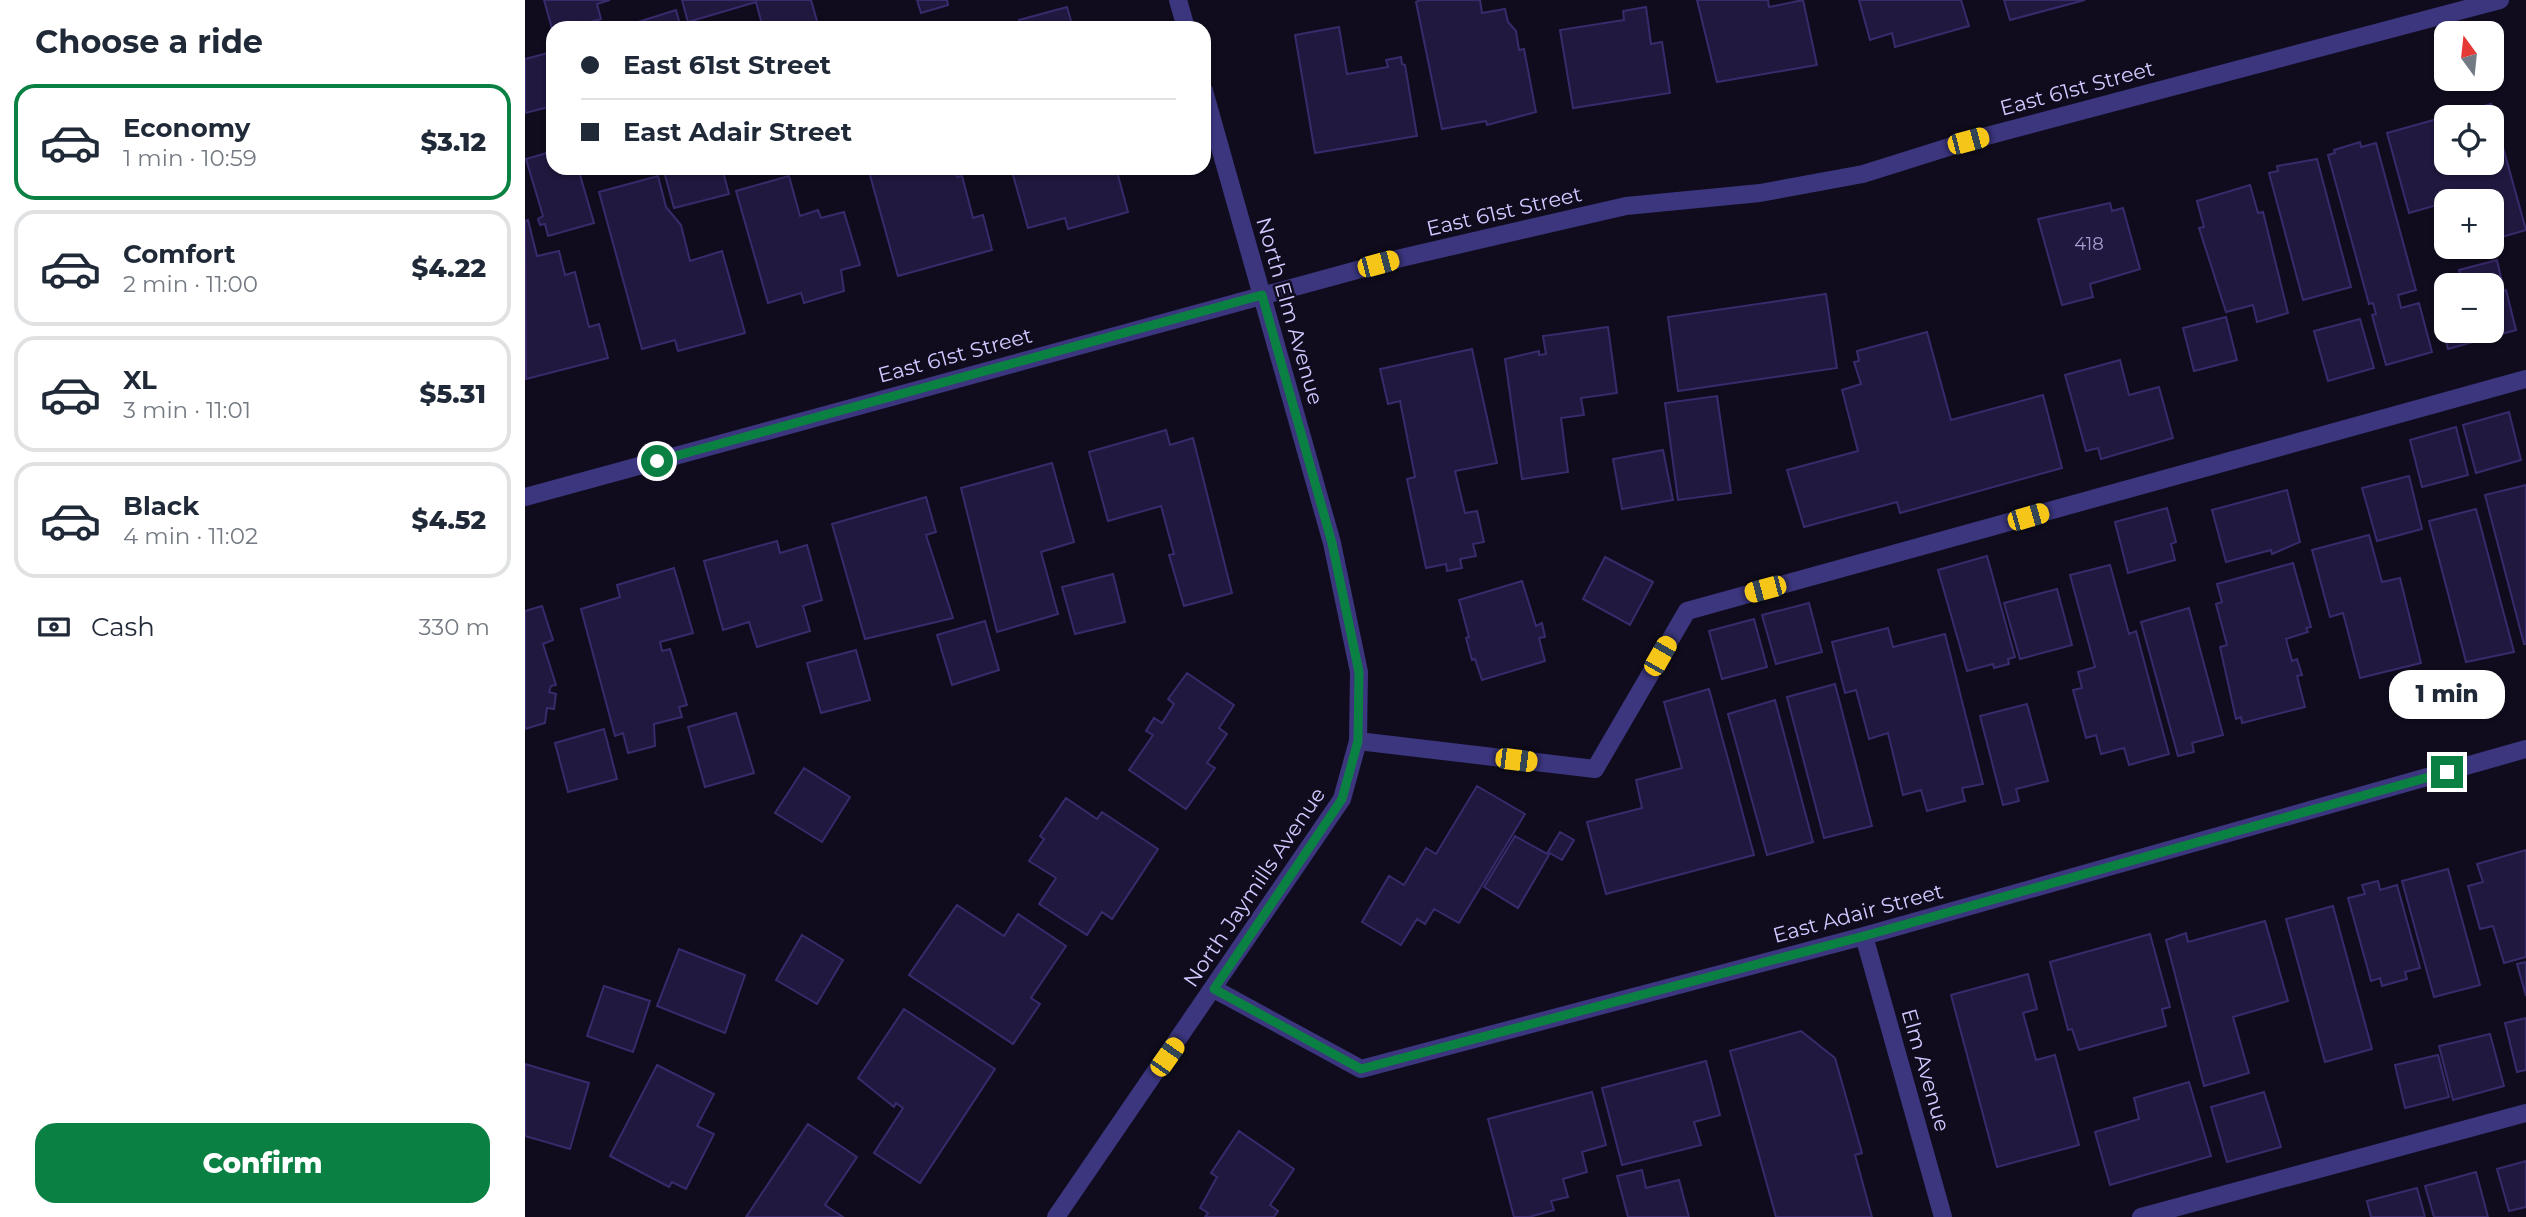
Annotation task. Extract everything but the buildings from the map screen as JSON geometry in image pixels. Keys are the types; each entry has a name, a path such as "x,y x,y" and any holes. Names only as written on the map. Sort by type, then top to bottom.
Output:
{"street":[{"path":"1178,0 1184,21"},
{"name":"East 61st Street","path":"525,497 1401,258 1626,206 1759,193 1863,174 1968,141 2500,0"},
{"name":"North Elm Avenue","path":"1211,116 1332,543"},
{"path":"1358,741 1595,769 1687,611 2526,379"},
{"name":"North Jaymills Avenue","path":"1056,1217 1342,799 1358,741 1359,672 1332,543"},
{"name":"East Adair Street","path":"1214,989 1361,1069 1864,936 2526,749"},
{"name":"Elm Avenue","path":"1864,936 1943,1217"},
{"path":"2141,1217 2526,1113"}],"route":[{"path":"657,461 1262,295 1332,543 1359,672 1358,741 1342,799 1214,989 1361,1069 1864,936 2447,772"}]}
